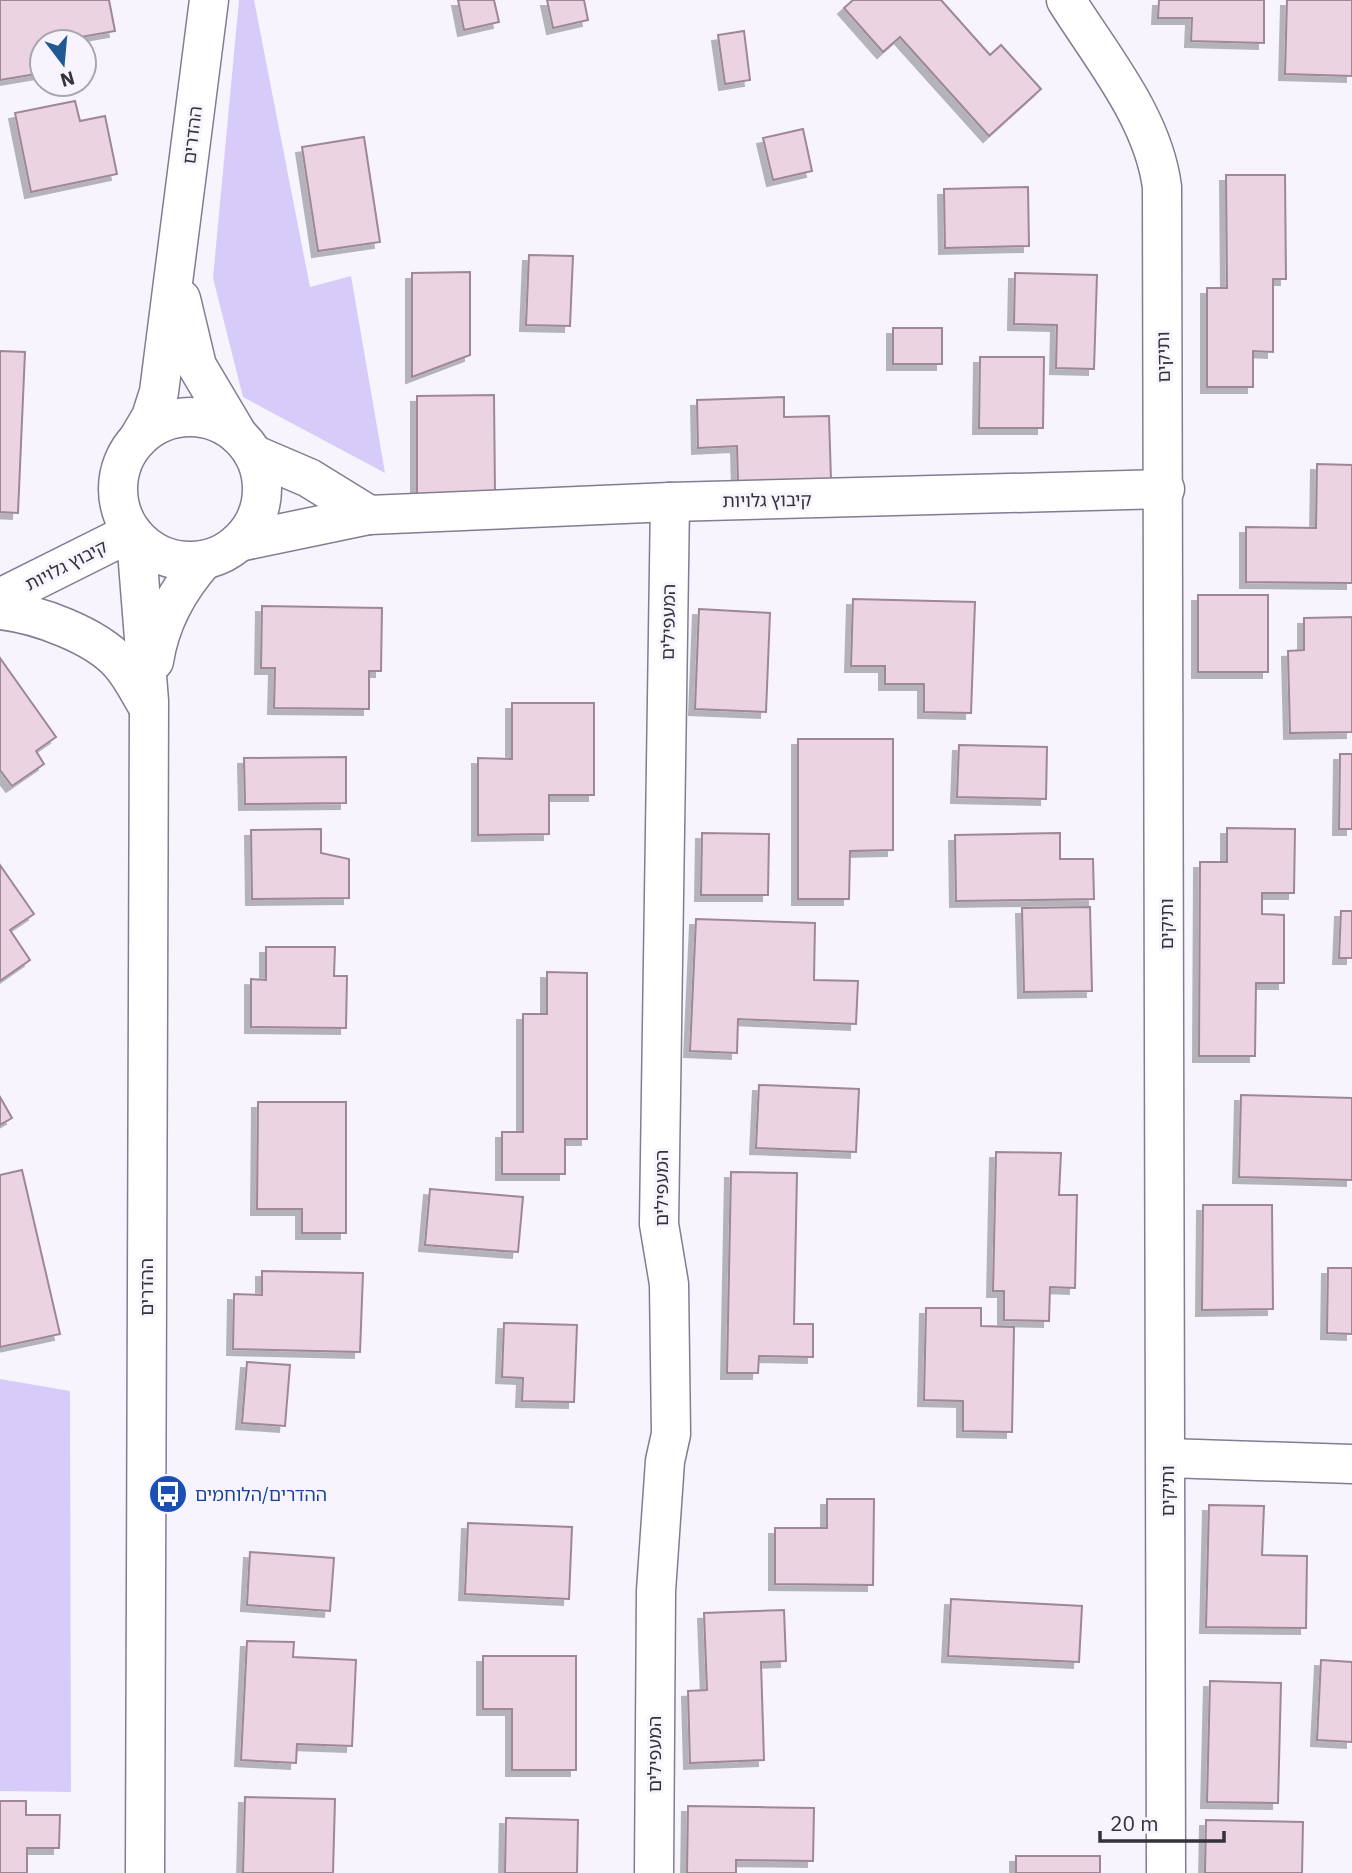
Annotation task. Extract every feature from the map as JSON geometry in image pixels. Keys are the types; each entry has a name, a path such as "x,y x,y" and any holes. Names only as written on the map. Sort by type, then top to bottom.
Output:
{"street":[{"name":"ההדרים","path":"138,439 151,416 159,392 209,0"},
{"name":"ותיקים","path":"1066,0 1149,133 1158,158 1162,187 1165,489 1166,1873"},
{"name":"ההדרים","path":"176,269 189,342 197,366 246,445"},
{"path":"246,445 261,477 261,500 253,523 239,542 204,560 167,558 134,535 122,514 117,495 119,474 125,455 138,439 155,425 176,418 198,417 219,423 246,445 369,514"},
{"name":"קיבוץ גלויות","path":"239,542 369,514 670,502 1165,489"},
{"name":"המעפילים","path":"653,1873 656,1591 665,1461 671,1434 669,1284 659,1224 670,502"},
{"name":"ההדרים","path":"134,535 149,705 145,1873"},
{"name":"קיבוץ גלויות","path":"0,598 134,535"},
{"name":"ההדרים","path":"149,705 155,653 169,611 183,584 204,560"},
{"path":"0,610 21,612 50,622 92,642 119,662 149,705"},
{"path":"1167,1458 1352,1464"}],"shaded area":[{"path":"239,0 254,0 310,287 351,276 385,473 243,397 213,278"},
{"path":"0,1379 70,1391 71,1792 0,1791"}],"building":[{"path":"0,0 109,0 115,31 98,34 98,28 28,28 28,75 0,80"},
{"path":"458,0 494,0 499,22 464,30"},
{"path":"547,0 584,0 588,20 553,28"},
{"path":"853,0 941,0 990,55 1001,45 1041,89 989,136 900,37 883,52 844,8"},
{"path":"1159,0 1264,0 1264,43 1191,41 1192,18 1158,18"},
{"path":"1287,0 1352,0 1352,76 1285,74"},
{"path":"744,31 750,80 725,84 718,35"},
{"path":"75,101 80,121 105,116 117,174 31,192 15,113"},
{"path":"803,129 812,171 773,180 763,138"},
{"path":"364,137 380,242 318,251 302,147"},
{"path":"1226,175 1285,175 1286,279 1273,279 1273,352 1253,351 1253,387 1207,387 1207,288 1227,288"},
{"path":"1028,187 1029,246 945,248 944,189"},
{"path":"529,255 573,256 570,326 526,325"},
{"path":"470,272 470,355 412,377 412,273"},
{"path":"1015,273 1097,275 1094,369 1056,368 1057,325 1014,324"},
{"path":"893,328 942,328 942,364 893,364"},
{"path":"0,351 25,352 18,513 0,512"},
{"path":"980,357 1044,357 1043,428 979,428"},
{"path":"494,395 495,493 417,494 417,396"},
{"path":"784,397 784,417 829,416 831,480 738,482 737,446 698,448 697,400"},
{"path":"1317,464 1352,465 1352,583 1246,582 1246,527 1316,528"},
{"path":"1198,595 1268,595 1268,672 1198,672"},
{"path":"853,599 975,602 971,713 924,712 924,684 885,684 885,666 851,666"},
{"path":"262,606 382,608 381,671 369,671 369,709 274,708 275,668 261,668"},
{"path":"699,609 770,613 766,712 695,709"},
{"path":"1352,617 1352,732 1290,733 1288,651 1304,650 1304,618"},
{"path":"0,658 56,737 36,751 44,764 12,786 0,770"},
{"path":"512,703 594,703 594,795 549,795 549,834 478,835 478,758 512,759"},
{"path":"798,739 893,739 893,850 850,851 849,899 798,899"},
{"path":"959,745 1047,747 1046,799 957,797"},
{"path":"1340,754 1352,754 1352,829 1339,829"},
{"path":"346,757 346,803 245,804 244,758"},
{"path":"1227,828 1295,829 1294,893 1262,893 1262,914 1284,915 1284,983 1256,983 1255,1056 1199,1056 1200,862 1227,862"},
{"path":"321,829 321,853 349,859 349,898 252,899 251,830"},
{"path":"702,833 769,834 768,895 701,895"},
{"path":"1060,833 1060,859 1093,859 1094,899 956,901 955,835"},
{"path":"0,865 34,914 10,930 30,960 0,981"},
{"path":"1090,907 1092,991 1024,992 1022,908"},
{"path":"1341,911 1352,911 1352,958 1339,958"},
{"path":"696,919 815,923 814,980 858,981 856,1024 738,1019 737,1053 690,1051"},
{"path":"266,947 335,947 334,976 347,976 346,1028 251,1027 251,979 266,980"},
{"path":"547,972 587,973 587,1139 565,1139 565,1174 502,1174 502,1132 523,1132 523,1014 547,1014"},
{"path":"759,1085 859,1089 856,1152 756,1148"},
{"path":"1241,1095 1352,1098 1352,1180 1239,1177"},
{"path":"0,1097 12,1118 0,1125"},
{"path":"258,1102 346,1102 346,1233 302,1233 302,1209 257,1209"},
{"path":"996,1152 1061,1153 1059,1195 1077,1195 1075,1288 1050,1287 1049,1321 1004,1320 1004,1291 993,1291"},
{"path":"22,1170 60,1334 0,1347 0,1175"},
{"path":"731,1172 797,1173 794,1324 813,1324 813,1357 759,1356 758,1373 727,1373"},
{"path":"430,1189 523,1197 518,1252 425,1245"},
{"path":"1203,1205 1272,1205 1273,1309 1202,1310"},
{"path":"1328,1268 1352,1268 1352,1334 1327,1333"},
{"path":"262,1271 363,1273 360,1352 233,1349 234,1294 262,1295"},
{"path":"926,1308 981,1308 981,1326 1014,1327 1012,1432 963,1431 963,1401 924,1400"},
{"path":"504,1323 577,1325 574,1402 522,1401 523,1378 502,1377"},
{"path":"247,1362 290,1365 285,1426 242,1423"},
{"path":"827,1499 874,1499 873,1585 775,1584 775,1528 827,1528"},
{"path":"1209,1505 1264,1506 1262,1555 1307,1556 1306,1628 1206,1627"},
{"path":"468,1523 572,1527 569,1599 465,1594"},
{"path":"250,1552 334,1558 330,1611 247,1605"},
{"path":"951,1599 1082,1606 1079,1662 948,1656"},
{"path":"784,1610 786,1661 761,1662 764,1760 690,1763 688,1691 707,1690 704,1613"},
{"path":"247,1641 294,1642 293,1657 356,1660 352,1746 297,1744 296,1763 241,1760"},
{"path":"483,1656 576,1656 576,1770 512,1770 512,1709 483,1709"},
{"path":"1321,1660 1352,1662 1352,1742 1317,1740"},
{"path":"1210,1681 1281,1683 1278,1803 1207,1802"},
{"path":"245,1797 335,1799 333,1873 243,1873"},
{"path":"0,1801 26,1801 26,1815 60,1815 59,1848 27,1848 27,1873 0,1873"},
{"path":"688,1806 814,1808 813,1861 736,1860 736,1873 687,1873"},
{"path":"506,1818 578,1820 577,1873 505,1873"},
{"path":"1206,1820 1303,1822 1302,1873 1205,1873"},
{"path":"1016,1856 1100,1856 1100,1873 1016,1873"}],"place":[{"name":"ההדרים/הלוחמים","path":"168,1494"}]}
